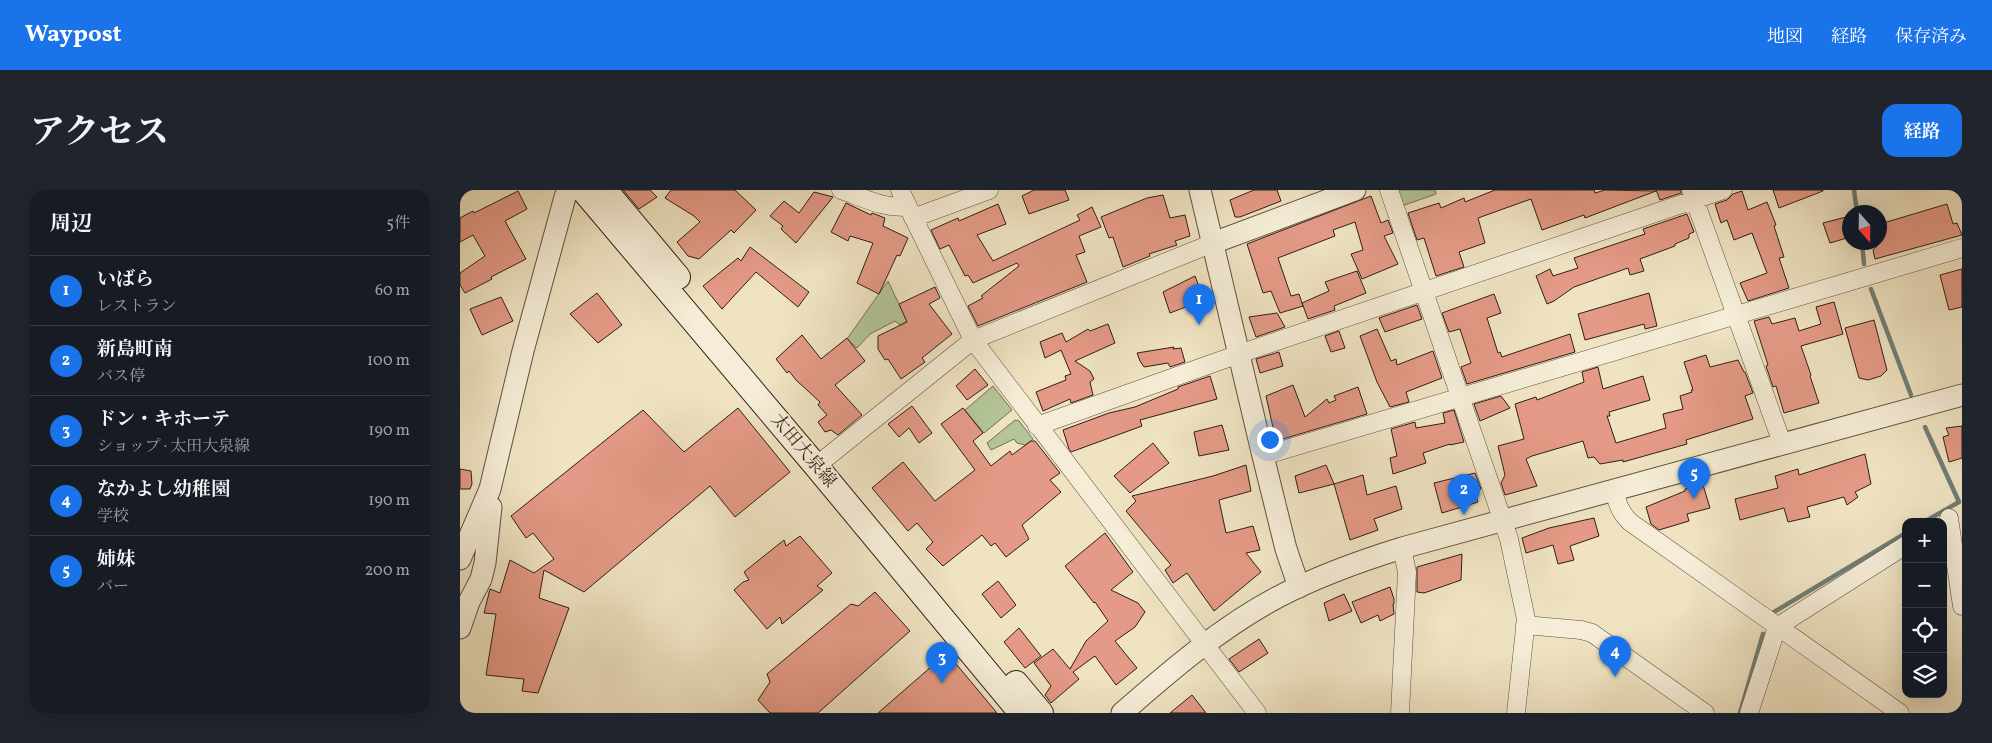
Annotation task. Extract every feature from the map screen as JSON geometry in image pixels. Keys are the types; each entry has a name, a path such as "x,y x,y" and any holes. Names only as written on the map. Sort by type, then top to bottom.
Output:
{"main road":[{"name":"太田大泉線","path":"583,190 1041,713"},
{"name":"太田大泉線","path":"605,190 1022,713"}],"street":[{"path":"460,560 490,489 523,351 568,190"},
{"path":"842,190 910,212 989,190"},
{"path":"900,190 973,340 1257,713"},
{"path":"1200,190 1286,549 1299,587"},
{"path":"822,461 973,340 1213,243 1355,190"},
{"path":"1389,190 1504,520 1525,611 1516,713"},
{"path":"1037,426 1693,195 1723,190"},
{"path":"1693,195 1782,443"},
{"path":"1263,456 1962,248"},
{"path":"1122,713 1204,645 1259,608 1299,587 1351,565 1402,548 1614,489 1962,395"},
{"path":"460,628 469,602 481,579 485,563 486,535 491,504 490,489"},
{"path":"1614,489 1619,508 1630,522 1900,713"},
{"path":"1951,518 1962,606"},
{"path":"1400,713 1408,572 1402,548"},
{"path":"1749,713 1776,627 1902,548"},
{"path":"1525,626 1581,630 1592,633 1705,713"}],"green space":[{"path":"1393,190 1435,190 1436,194 1399,207"},
{"path":"888,281 907,321 900,325 895,321 870,334 857,348 847,339"},
{"path":"993,386 1012,410 984,433 965,410"},
{"path":"1015,420 1019,421 1033,439 1025,445 1017,443 1014,439 991,450 987,443"}],"building":[{"path":"623,190 650,190 657,197 639,209"},
{"path":"671,190 735,190 756,210 734,233 731,230 699,259 688,256 677,242 700,222 694,216 665,198"},
{"path":"1034,190 1065,190 1069,200 1029,214 1022,196"},
{"path":"1254,190 1277,190 1281,201 1240,217 1235,217 1230,200"},
{"path":"1495,190 1594,190 1595,193 1605,190 1656,191 1585,218 1584,215 1542,230 1531,199 1478,218 1485,243 1459,252 1464,267 1436,276 1424,238 1417,240 1408,213 1439,203 1441,208 1464,198 1465,202"},
{"path":"1656,190 1681,190 1681,193 1660,200"},
{"path":"1773,190 1823,190 1823,191 1779,208"},
{"path":"518,191 527,209 505,221 526,259 465,293 460,285 460,273 485,256 473,235 460,242 460,218"},
{"path":"1742,191 1748,210 1767,202 1776,225 1774,226 1784,257 1779,258 1789,288 1748,301 1740,283 1767,273 1752,233 1734,240 1727,220 1721,223 1715,204 1727,200 1733,194"},
{"path":"814,192 833,197 796,243 781,229 783,226 770,216 784,201 799,213"},
{"path":"1163,195 1170,218 1185,215 1190,236 1175,241 1177,245 1149,254 1150,256 1123,267 1113,237 1109,238 1101,217 1147,198"},
{"path":"1371,196 1381,223 1388,220 1393,233 1384,236 1398,264 1362,279 1351,254 1363,250 1355,222 1333,230 1335,236 1278,258 1291,296 1299,294 1303,306 1280,313 1271,291 1263,293 1247,244"},
{"path":"846,203 871,215 872,213 885,218 883,226 908,238 900,256 897,255 879,294 857,283 873,243 850,236 848,241 831,232"},
{"path":"998,204 1006,224 977,235 993,261 1080,220 1077,215 1092,207 1101,227 1079,236 1085,252 1076,255 1087,282 978,326 968,306 983,298 981,296 1019,266 1017,263 973,283 968,275 965,276 949,245 940,249 931,230 958,218 959,221"},
{"path":"1947,204 1953,224 1957,223 1962,235 1875,259 1873,250 1887,250 1887,222"},
{"path":"1687,214 1694,232 1689,234 1689,238 1675,244 1675,246 1640,259 1644,271 1630,275 1628,268 1574,287 1547,304 1536,276 1550,269 1553,276 1578,268 1574,258 1645,234 1643,229"},
{"path":"1842,218 1842,239 1830,243 1823,223"},
{"path":"750,247 809,292 798,307 756,272 722,309 703,286 738,258 741,261"},
{"path":"1962,269 1962,307 1949,310 1940,275"},
{"path":"1357,271 1366,293 1334,306 1335,310 1308,319 1302,303 1329,291 1325,282"},
{"path":"1195,276 1204,300 1170,313 1163,292"},
{"path":"935,287 940,298 929,304 952,334 922,358 925,362 901,379 888,359 885,360 878,349 878,336 907,322 899,304"},
{"path":"597,293 622,325 598,343 570,314"},
{"path":"1649,293 1657,326 1645,329 1644,324 1585,340 1578,314"},
{"path":"1494,294 1501,313 1487,318 1498,353 1500,352 1502,357 1570,334 1575,352 1467,384 1461,367 1471,363 1460,329 1449,332 1442,313"},
{"path":"501,297 513,321 482,335 470,309"},
{"path":"1834,302 1843,334 1801,346 1819,403 1784,413 1776,386 1773,387 1766,366 1768,365 1754,321 1769,317 1772,324 1795,318 1799,331 1821,324 1816,307"},
{"path":"1417,305 1422,319 1385,332 1379,318"},
{"path":"1277,313 1285,327 1256,337 1249,317"},
{"path":"1874,320 1887,370 1881,376 1868,380 1859,378 1845,328"},
{"path":"1108,324 1115,343 1075,361 1090,371 1094,379 1090,382 1093,395 1071,403 1070,399 1043,411 1036,392 1066,380 1065,376 1071,374 1061,350 1045,358 1040,342 1062,333 1066,342 1088,329 1090,331"},
{"path":"1377,329 1391,361 1396,359 1397,365 1433,351 1442,378 1406,392 1409,402 1390,407 1377,382 1360,336"},
{"path":"1339,331 1345,348 1331,352 1325,336"},
{"path":"802,335 821,359 847,338 865,361 835,385 862,415 838,435 831,430 825,432 818,422 827,415 818,405 820,402 789,371 787,373 776,359"},
{"path":"1174,347 1173,349 1181,348 1185,362 1170,367 1168,363 1144,367 1137,353"},
{"path":"1279,352 1283,366 1260,373 1256,359"},
{"path":"1706,355 1710,367 1738,360 1753,393 1745,396 1753,419 1686,440 1687,444 1623,462 1623,460 1600,464 1594,457 1588,458 1583,441 1532,456 1526,459 1537,486 1505,495 1501,483 1505,475 1498,446 1524,439 1515,404 1536,397 1537,400 1584,382 1582,372 1598,367 1603,389 1643,376 1650,400 1609,412 1610,416 1607,416 1616,443 1666,428 1663,414 1683,409 1680,396 1693,390 1684,362"},
{"path":"975,369 988,385 967,400 956,386"},
{"path":"1210,376 1217,399 1140,420 1142,426 1071,452 1069,449 1063,430 1109,413 1135,407 1178,389 1178,387"},
{"path":"1293,385 1305,417 1327,399 1329,403 1336,400 1334,396 1358,387 1367,414 1276,441 1266,396"},
{"path":"1501,396 1510,408 1480,421 1474,404"},
{"path":"912,406 932,433 919,443 909,428 899,437 888,424"},
{"path":"738,408 790,472 735,517 710,486 584,592 544,570 539,598 569,608 538,693 522,691 524,679 486,675 496,614 484,613 490,589 500,593 510,560 534,573 554,559 533,533 526,538 511,516 643,410 684,452"},
{"path":"963,408 983,433 973,441 991,466 1010,451 1012,455 1031,441 1035,441 1060,473 1050,480 1061,492 1022,525 1029,539 1006,557 995,543 991,546 982,535 943,566 926,549 933,542 917,523 908,531 872,488 903,462 935,501 975,470 941,424"},
{"path":"1454,410 1464,442 1450,444 1423,453 1426,463 1393,474 1390,458 1397,456 1391,429 1415,422 1416,428 1445,423 1443,413"},
{"path":"1222,425 1229,450 1199,456 1194,432"},
{"path":"1962,426 1962,458 1949,462 1943,437 1949,435 1946,428"},
{"path":"1153,443 1169,463 1130,493 1114,476"},
{"path":"1865,454 1871,484 1855,492 1858,497 1847,505 1844,497 1807,507 1810,517 1788,522 1784,508 1740,520 1735,499 1778,488 1775,476 1798,469 1799,475"},
{"path":"1246,465 1251,491 1219,500 1226,533 1253,526 1260,550 1246,553 1261,572 1214,611 1187,573 1173,583 1165,570 1171,565 1126,511 1136,501 1132,496 1213,476"},
{"path":"1326,465 1334,484 1299,493 1295,476"},
{"path":"460,469 471,471 472,484 470,489 460,489"},
{"path":"1475,473 1481,489 1474,491 1478,502 1442,513 1434,483"},
{"path":"1363,475 1367,495 1396,486 1402,509 1374,519 1378,530 1350,540 1334,484"},
{"path":"1703,485 1710,508 1687,514 1689,521 1659,530 1651,524 1646,507 1685,491 1685,489"},
{"path":"1594,518 1599,536 1570,546 1574,560 1558,564 1553,545 1526,553 1522,538 1549,528"},
{"path":"1105,533 1133,572 1111,590 1138,603 1145,612 1135,627 1115,641 1137,668 1116,685 1095,656 1073,672 1079,679 1051,703 1045,695 1051,686 1034,663 1053,649 1070,669 1086,641 1108,621 1065,566"},
{"path":"800,536 832,573 817,586 823,590 782,624 780,617 767,629 734,590 743,582 749,580 744,572 784,540 786,546"},
{"path":"1462,554 1461,580 1424,593 1417,592 1417,567"},
{"path":"998,581 1016,605 1001,618 982,594"},
{"path":"1390,587 1394,599 1394,614 1380,621 1378,615 1361,623 1352,602"},
{"path":"875,592 910,631 818,713 770,713 758,700 770,682 767,674 851,604 858,606"},
{"path":"1344,594 1352,611 1329,621 1324,603"},
{"path":"1019,628 1041,656 1025,668 1004,642"},
{"path":"1259,639 1268,653 1239,672 1229,659"},
{"path":"947,653 997,713 878,713"},
{"path":"1192,695 1206,713 1170,713"}],"waterway":[{"path":"1854,190 1856,205"},
{"path":"1863,250 1864,264"},
{"path":"1871,289 1911,395"},
{"path":"1925,427 1959,502 1931,518"},
{"path":"1774,612 1902,535"},
{"path":"1740,713 1763,634"}],"place":[{"name":"いばら","path":"1199,325"},
{"name":"姉妹","path":"1694,499"},
{"name":"新島町南","path":"1464,515"},
{"name":"なかよし幼稚園","path":"1615,677"},
{"name":"ドン・キホーテ","path":"942,683"}]}
